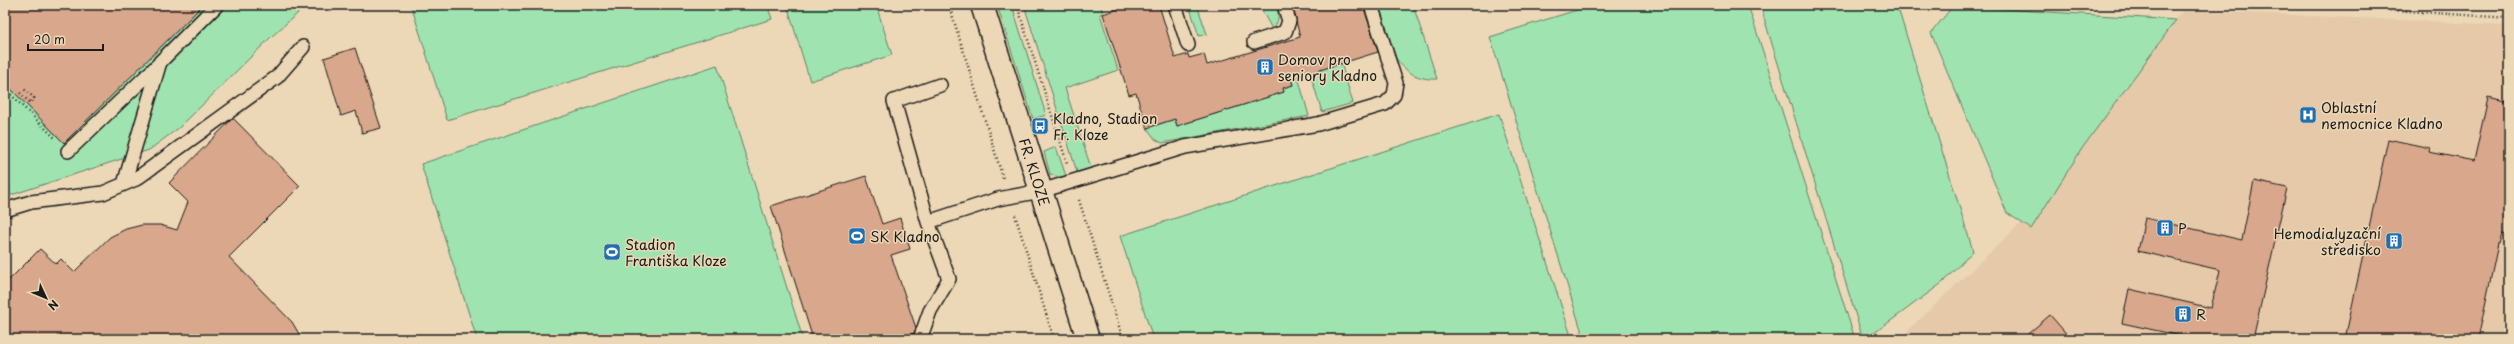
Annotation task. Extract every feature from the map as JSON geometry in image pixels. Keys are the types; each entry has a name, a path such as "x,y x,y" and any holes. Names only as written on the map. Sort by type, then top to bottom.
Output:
{"street":[{"name":"FR. KLOZE","path":"982,5 1088,339"}],"lane":[{"path":"68,151 218,5"},
{"path":"1175,5 1188,45"},
{"path":"1254,42 1285,32 1289,21 1284,5"},
{"path":"928,222 1009,197 1041,191 1185,147 1318,124 1385,104 1394,95 1396,83 1371,5"},
{"path":"5,210 31,202 103,193 136,178 277,77 303,47"},
{"path":"124,184 160,62"},
{"path":"920,339 930,311 949,279 928,222 894,101 940,85"}],"path":[{"path":"949,5 1054,339"},
{"path":"2318,5 2509,18"},
{"path":"20,93 30,103 34,98 24,88"},
{"path":"5,89 14,95 29,113 68,151"},
{"path":"5,98 8,92"},
{"path":"29,113 32,110"}],"shaded area":[{"name":"Oblastní nemocnice Kladno","path":"2183,10 2509,25 2509,339 1899,339 2040,205"}],"green space":[{"path":"5,5 307,5 271,37 180,127 149,150 5,197"},
{"path":"411,5 767,5 772,19 447,120"},
{"path":"787,5 876,5 892,55 810,81"},
{"path":"997,5 1012,5 1046,115 1033,119"},
{"path":"1024,5 1108,5 1101,7 1103,13 1100,14 1118,70 1065,88 1091,168 1077,172"},
{"path":"1189,5 1197,5 1207,34 1199,36"},
{"path":"1259,5 1276,5 1278,18 1272,29"},
{"path":"1379,5 1413,5 1437,79 1419,77 1409,72 1396,58"},
{"path":"1593,5 1748,5 1855,339 1584,339 1490,37"},
{"path":"1760,5 1897,5 1973,251 1942,283 1866,339 1863,339"},
{"path":"1953,6 2176,20 2083,147 2031,229 2007,213 1931,33"},
{"path":"1341,63 1353,103 1322,112 1310,73"},
{"name":"Stadion Františka Kloze","path":"717,65 803,339 477,339 421,164"},
{"path":"1298,77 1309,116 1162,143 1155,139 1147,128 1175,119 1177,126 1284,92 1283,88 1293,85 1291,79"},
{"path":"1499,114 1572,339 1153,339 1120,236"},
{"path":"1056,147 1066,176 1059,177 1050,174 1044,152"}],"building":[{"path":"5,5 203,5 64,143 5,83"},
{"name":"Domov pro seniory Kladno","path":"1130,5 1159,5 1175,58 1188,54 1189,58 1204,54 1207,65 1300,37 1292,5 1363,5 1378,52 1291,79 1293,85 1283,88 1284,92 1177,126 1175,119 1147,128 1136,93 1129,95 1103,14"},
{"path":"355,48 381,128 362,133 356,111 341,116 324,58"},
{"path":"2488,97 2509,102 2509,234 2503,233 2500,244 2498,244 2478,339 2345,339 2388,139 2430,148 2429,152 2474,161"},
{"path":"233,118 300,186 229,257 292,322 302,339 5,339 5,284 40,249 56,264 61,259 74,272 110,237 126,229 142,225 160,225 177,230 188,202 169,183"},
{"path":"866,176 882,224 900,218 910,249 891,255 916,328 914,333 895,339 813,339 771,206"},
{"path":"2254,181 2287,188 2253,339 2195,339 2122,323 2129,289 2211,308 2220,270 2138,251 2145,218 2242,240"},
{"path":"2050,315 2071,339 2022,339"}],"place":[{"name":"Domov pro seniory Kladno","path":"1265,67"},
{"name":"Oblastní nemocnice Kladno","path":"2308,115"},
{"name":"Kladno, Stadion Fr. Kloze","path":"1040,126"},
{"name":"P","path":"2165,228"},
{"name":"SK Kladno","path":"857,236"},
{"name":"Hemodialyzační středisko","path":"2394,241"},
{"name":"Stadion Františka Kloze","path":"612,252"},
{"name":"R","path":"2183,314"}]}
